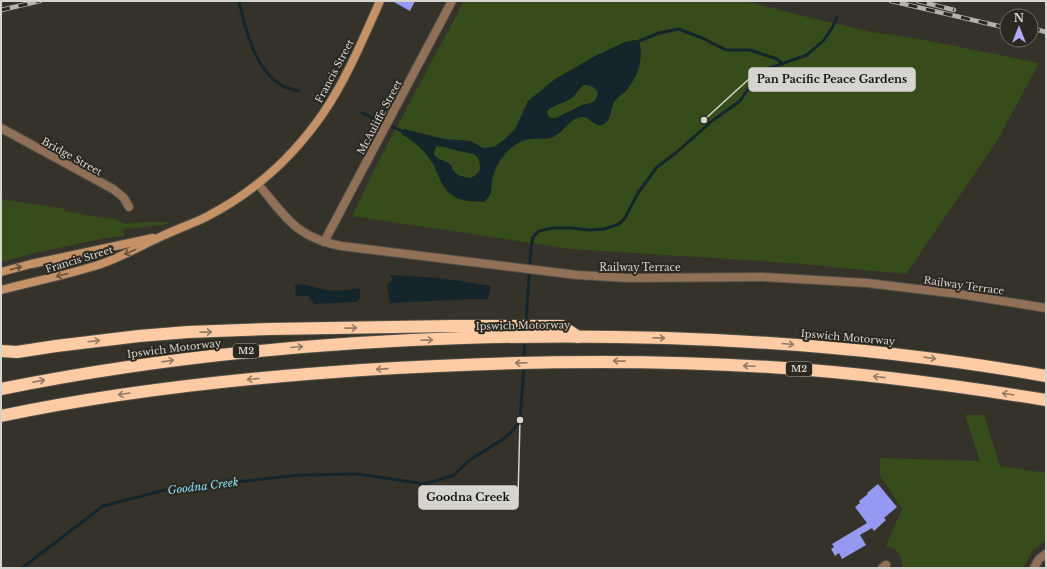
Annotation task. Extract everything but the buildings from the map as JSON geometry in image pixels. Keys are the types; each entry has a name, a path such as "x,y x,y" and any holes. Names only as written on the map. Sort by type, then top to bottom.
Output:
{"highway":[{"path":"1,351 17,352 139,336 188,332 270,329 495,332"},
{"name":"Ipswich Motorway","path":"1,389 115,368 242,352 495,332 550,331 578,336 683,338 789,344 914,356 1046,376"},
{"path":"1,343 20,346 56,346"},
{"name":"M2","path":"1,416 92,399 206,384 338,372 442,365 550,362 668,362 785,368 921,381 1046,400"}],"main road":[{"name":"Francis Street","path":"1,290 100,265 135,250 159,237 205,218 258,184 296,148 324,112 345,76 380,1"},
{"name":"Francis Street","path":"1,272 128,242 159,237"}],"street":[{"name":"McAuliffe Street","path":"324,242 346,198 452,1"},
{"name":"Bridge Street","path":"1,128 113,190 124,198 129,207"},
{"name":"Railway Terrace","path":"258,184 289,222 305,234 324,242 341,246 577,275 629,278 722,276 801,278 867,283 959,294 1046,308"},
{"path":"1034,568 1039,559 1046,554"}],"green space":[{"path":"464,1 744,1 872,32 919,39 1039,63 997,141 906,274 791,263 571,249 352,216 377,164"},
{"path":"1,199 65,209 64,211 109,219 110,217 126,224 141,222 171,222 163,225 123,229 124,236 106,238 35,253 1,262"},
{"path":"965,415 984,415 1000,466 1046,473 1046,540 1033,550 1023,568 903,567 898,553 886,546 902,509 880,475 880,458 980,461"}],"shaded area":[{"path":"634,40 639,41 641,55 639,68 630,86 614,102 606,122 598,125 588,119 582,117 578,118 553,137 526,140 514,145 498,164 494,172 490,194 484,202 463,200 452,195 443,185 434,166 424,152 411,140 401,134 404,129 444,139 471,141 483,148 494,147 515,129 528,101 555,79 595,56 625,42","holes":["584,85 589,85 598,92 594,102 582,105 556,118 548,116 548,110 570,99","437,146 475,155 478,158 480,167 478,173 470,178 456,174 451,165 435,156 434,151"]},
{"path":"390,275 440,278 491,286 488,299 390,303 387,285 393,280"},
{"path":"300,284 335,291 354,288 360,289 360,298 357,302 314,304 308,296 296,296 295,286"}],"waterway":[{"path":"239,1 244,24 252,48 264,69 281,85 299,91"},
{"name":"Goodna Creek","path":"526,323 531,247 533,237 539,231 552,228 589,230 604,229 619,224 625,218 638,193 657,167 677,152 712,121 740,101 754,80 764,70 807,55 824,40 837,17"},
{"path":"639,41 659,33 679,29 726,50 750,50 777,59 783,64"},
{"path":"362,113 379,121"},
{"path":"393,127 406,133"},
{"name":"Goodna Creek","path":"524,359 525,339"},
{"name":"Goodna Creek","path":"22,568 103,506 165,490 299,475 358,474 425,484 454,475 470,460 503,439 513,430 520,420 524,365"}],"railway":[{"path":"1,10 40,1"},
{"path":"891,1 999,26"},
{"path":"918,1 954,10"},
{"path":"1039,30 1046,32"}],"place":[{"name":"Pan Pacific Peace Gardens","path":"704,120"},
{"name":"Goodna Creek","path":"520,420"}]}
